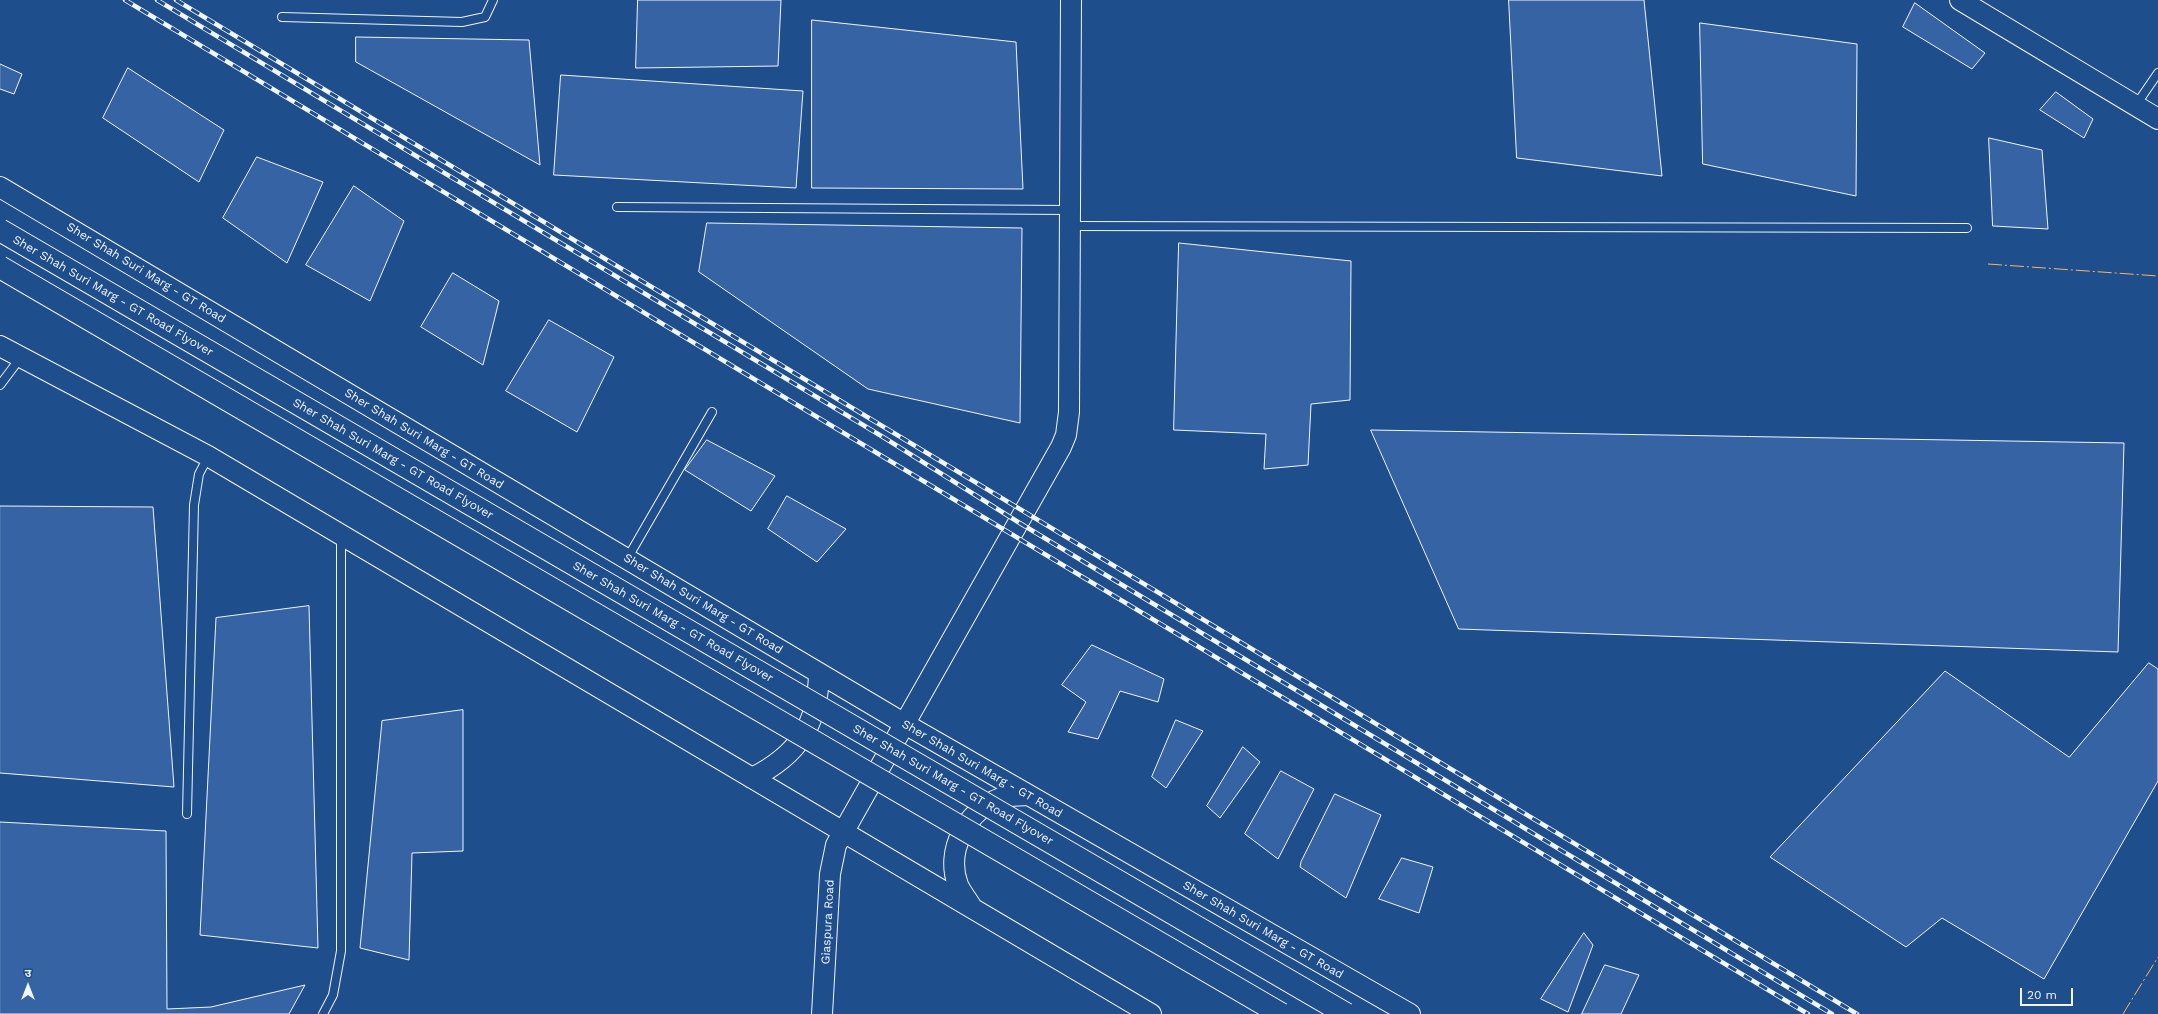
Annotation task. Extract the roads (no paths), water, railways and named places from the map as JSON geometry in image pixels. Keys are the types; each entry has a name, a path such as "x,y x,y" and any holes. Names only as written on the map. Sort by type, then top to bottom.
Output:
{"highway":[{"name":"Sher Shah Suri Marg - GT Road Flyover","path":"0,230 1346,1014"},
{"path":"0,266 1281,1014"}],"street":[{"name":"Giaspura Road","path":"822,1014 830,874 832,858 842,832 905,724 1066,435 1069,412 1071,0"},
{"path":"1960,0 2158,119"},
{"name":"Sher Shah Suri Marg - GT Road","path":"0,187 905,724 1410,1014"},
{"path":"0,346 208,456 1151,1014"},
{"path":"752,778 772,768 789,754 803,737 813,717 817,703 819,673"},
{"path":"972,907 958,884 954,858 961,832 977,811 1001,798 1028,795"}],"lane":[{"path":"282,17 462,22 485,17 493,0"},
{"path":"2136,106 2158,73"},
{"path":"617,207 1070,218 1967,228"},
{"path":"0,385 21,357"},
{"path":"627,559 712,412"},
{"path":"187,814 194,505 199,474 208,456"},
{"path":"323,1014 333,995 341,951 341,535"}],"railway":[{"path":"125,0 1808,1014"},
{"path":"157,0 883,437 1018,522 1832,1014"},
{"path":"176,0 1857,1014"}]}
